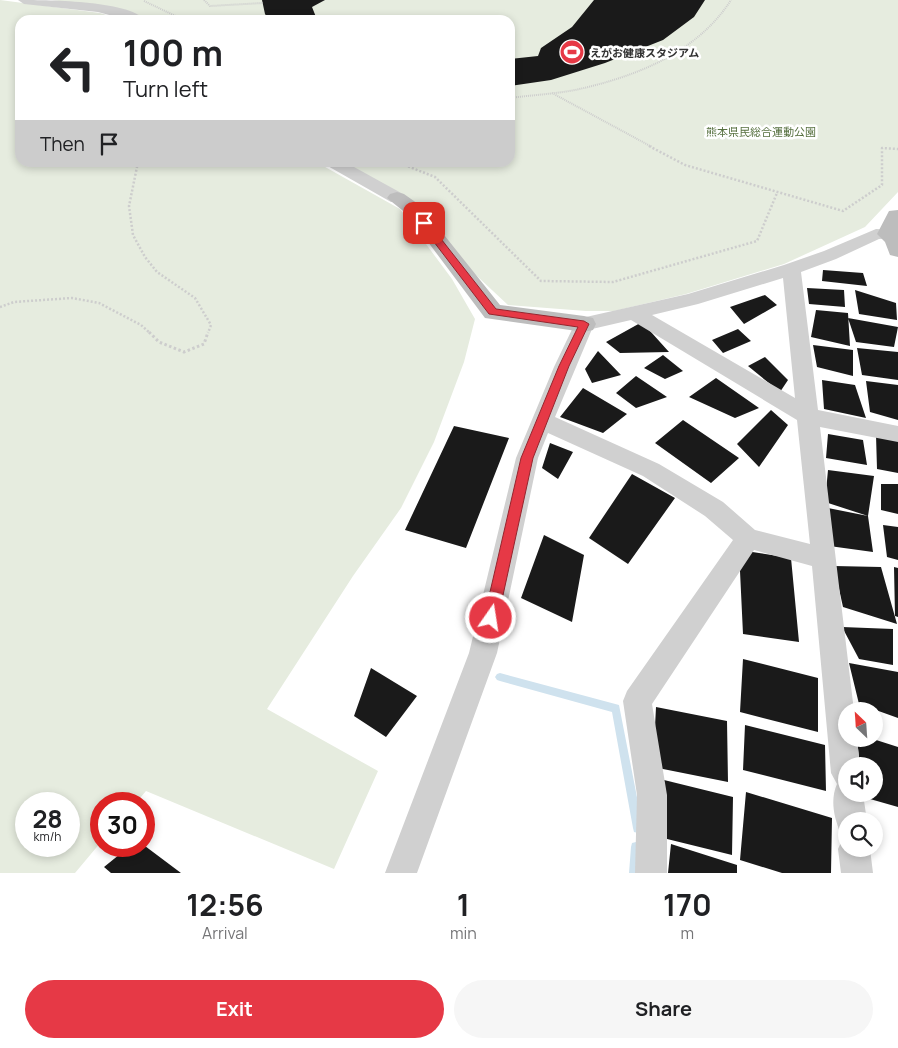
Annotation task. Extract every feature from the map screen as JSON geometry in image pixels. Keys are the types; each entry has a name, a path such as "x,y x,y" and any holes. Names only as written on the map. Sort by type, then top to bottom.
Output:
{"street":[{"path":"24,0 105,10 126,15"},
{"path":"341,167 397,198 414,210 493,312 584,324 691,300 791,270 876,234 894,233"},
{"path":"791,270 844,757"},
{"path":"634,313 808,416 898,434"},
{"path":"401,873 483,653 527,458 584,324"},
{"path":"542,421 651,470 714,509 748,538 824,558"},
{"path":"651,873 652,795 637,701 748,538"},
{"path":"855,857 857,873"}],"path":[{"path":"143,0 174,15"},
{"path":"155,0 156,6"},
{"path":"204,0 210,6 263,3"},
{"path":"515,97 574,90 636,73 706,33 731,0"},
{"path":"552,93 685,165 843,211 882,185 882,148 898,149"},
{"path":"0,307 14,302 72,298 99,303 141,325 159,342 184,352 204,344 210,325 195,298 158,272 145,257 133,235 129,206 137,167"},
{"path":"410,167 436,177 541,281 613,282 757,241 776,193"}],"green space":[{"path":"0,0 106,15 15,15 15,167 325,167 400,209 452,279 475,319 464,362 434,442 401,508 353,576 267,709 378,771 334,869 155,795 155,792 146,791 90,792 90,855 75,873 0,873"},
{"name":"熊本県民総合運動公園","path":"52,0 898,0 898,192 865,227 784,264 686,294 614,311 586,311 508,305 372,178 353,167 515,167 515,15 133,15 111,8"}],"building":[{"path":"262,0 325,0 312,7 315,15 265,14"},
{"path":"594,0 705,0 694,17 663,40 605,63 551,80 515,85 515,58 538,56 541,48 572,27"},
{"path":"823,270 863,273 867,286 822,281"},
{"path":"807,288 844,290 845,307 809,304"},
{"path":"855,290 896,303 897,320 859,314"},
{"path":"765,295 777,305 744,324 730,307"},
{"path":"816,310 848,313 850,346 811,337"},
{"path":"848,318 898,327 894,347 856,342"},
{"path":"642,322 669,352 620,353 606,342"},
{"path":"738,329 751,341 723,353 712,340"},
{"path":"813,345 853,350 853,376 817,367"},
{"path":"857,348 898,352 898,380 862,375"},
{"path":"598,351 621,375 592,383 585,369"},
{"path":"663,355 683,371 665,379 644,368"},
{"path":"765,357 788,380 780,392 748,366"},
{"path":"636,376 667,397 636,408 616,393"},
{"path":"716,378 759,408 735,418 689,397"},
{"path":"822,380 855,385 866,418 824,409"},
{"path":"866,381 898,385 898,420 870,412"},
{"path":"583,388 627,414 603,433 560,417"},
{"path":"771,410 788,425 759,467 737,444"},
{"path":"683,420 739,458 711,483 655,443"},
{"path":"454,426 509,438 466,548 405,530"},
{"path":"828,434 863,440 867,465 826,458"},
{"path":"876,435 898,440 898,473 877,469"},
{"path":"550,443 573,452 558,479 542,468"},
{"path":"828,470 874,476 868,516 825,502"},
{"path":"632,474 675,498 628,564 589,538"},
{"path":"881,484 898,484 898,514 881,510"},
{"path":"818,506 868,516 873,552 822,545"},
{"path":"883,525 898,527 898,560 887,557"},
{"path":"544,535 584,555 572,622 521,598"},
{"path":"739,550 791,558 799,642 743,634"},
{"path":"834,566 881,567 897,624 843,607"},
{"path":"894,567 898,568 898,617 895,616"},
{"path":"842,627 893,629 893,665 859,659"},
{"path":"743,659 818,678 818,732 740,712"},
{"path":"849,663 898,672 898,718 883,713 883,702 859,702"},
{"path":"371,668 417,696 386,737 354,716"},
{"path":"656,707 727,721 728,782 653,767"},
{"path":"745,725 825,745 826,791 743,770"},
{"path":"883,742 898,747 898,807 880,802 883,802 883,757 859,757 858,748 882,748"},
{"path":"664,780 733,797 732,855 659,837"},
{"path":"746,792 832,818 831,873 782,873 740,860"},
{"path":"671,844 737,865 737,873 668,873"},
{"path":"155,854 181,873 111,873 104,867 116,857 155,857"}],"waterway":[{"path":"500,677 616,708 638,828"},
{"path":"634,873 636,847"}],"place":[{"name":"えがお健康スタジアム","path":"572,52"}],"route":[{"path":"424,223 493,312 584,324 564,366 527,458 491,618"}]}
